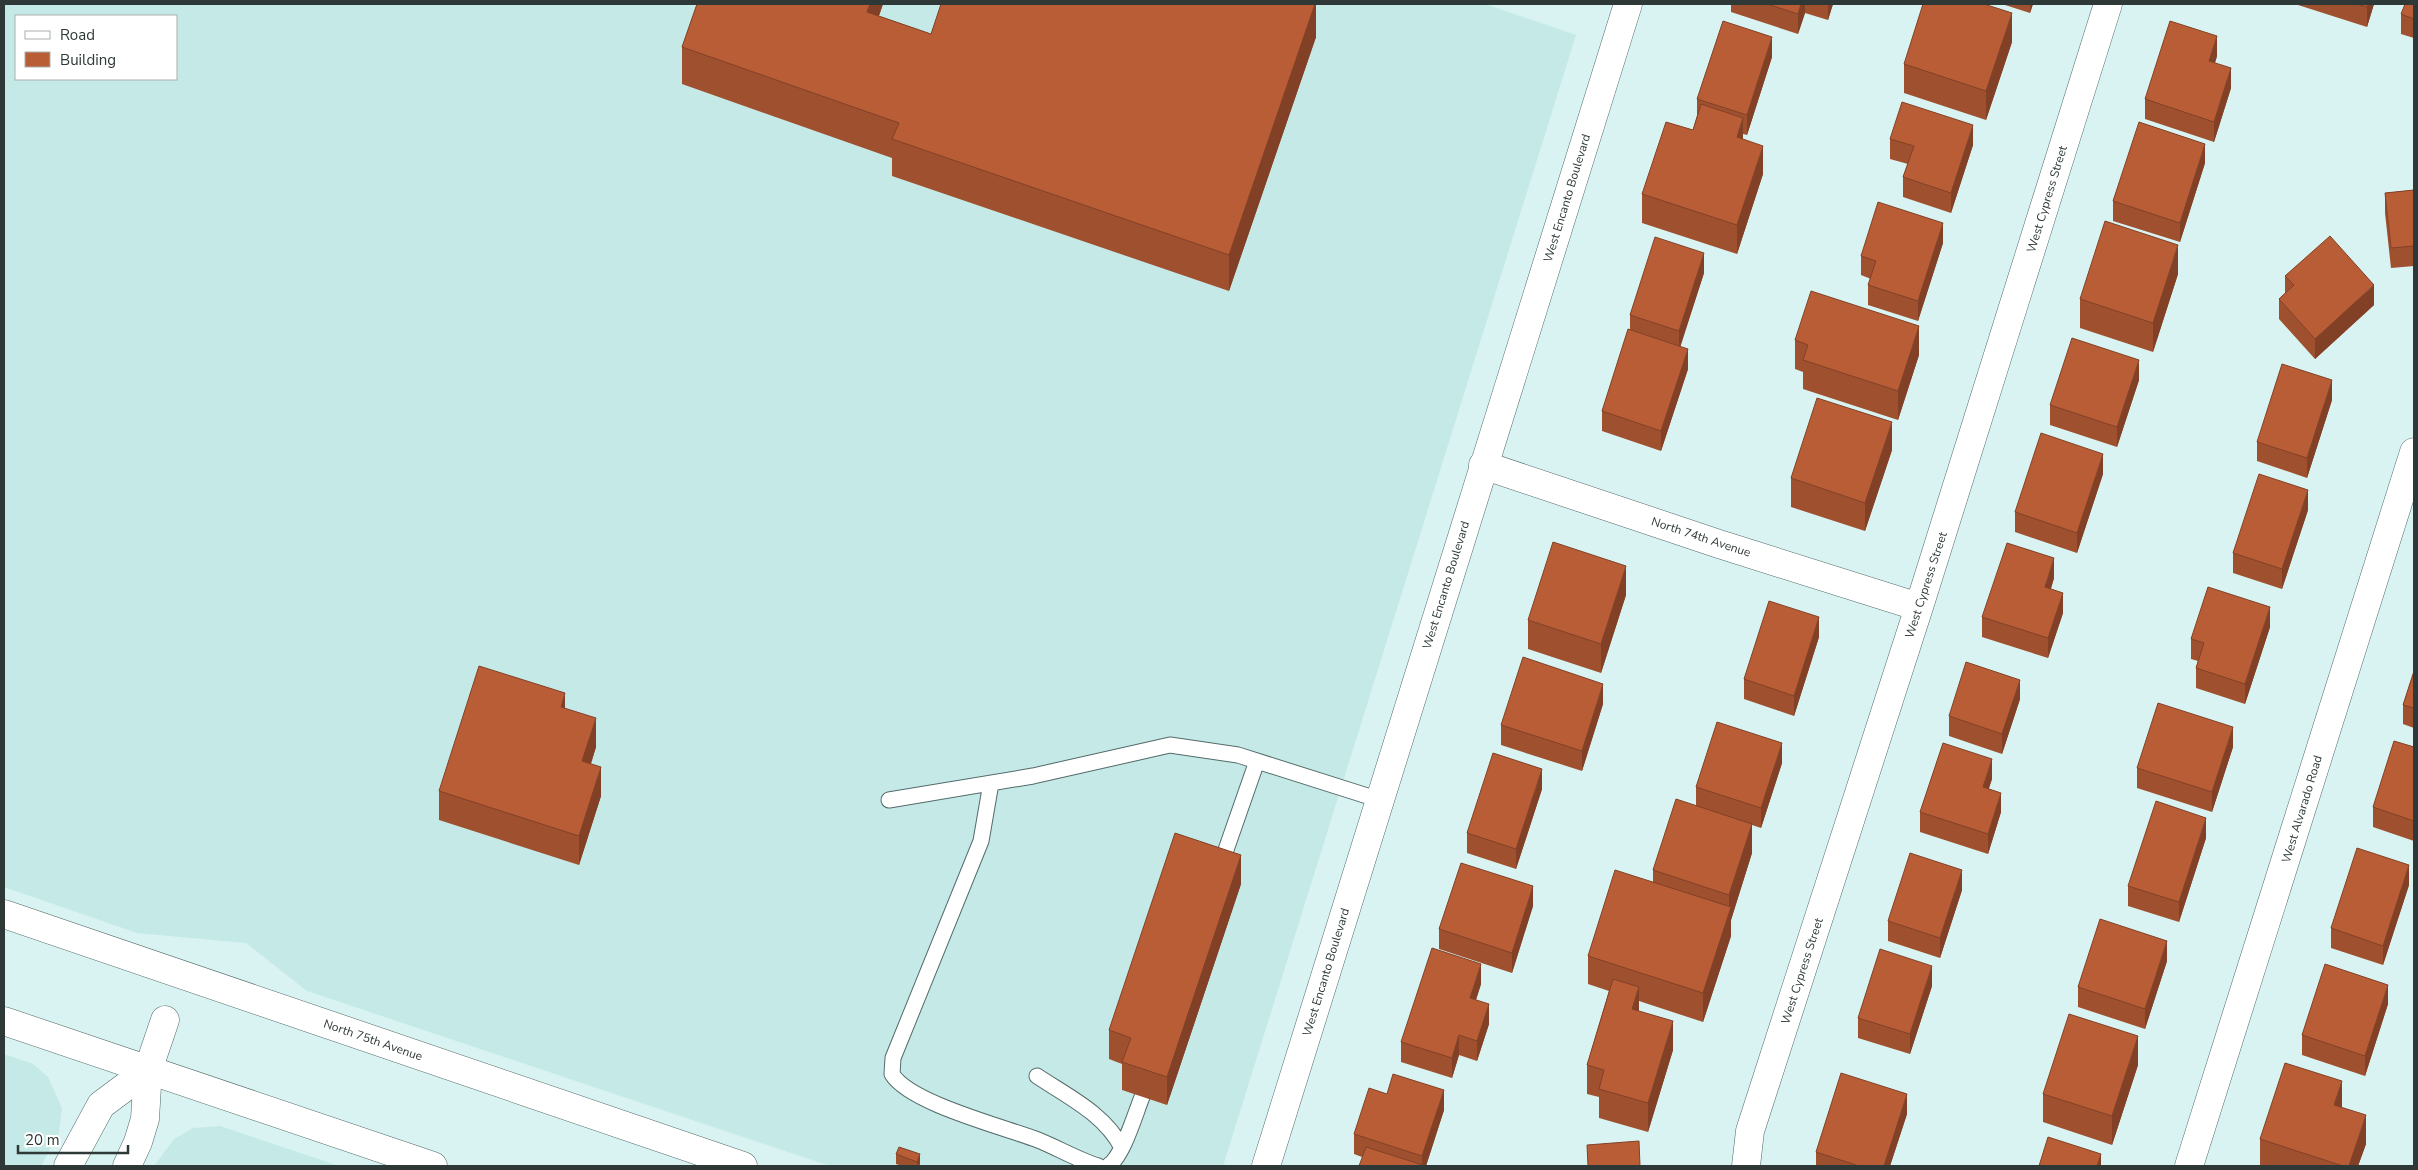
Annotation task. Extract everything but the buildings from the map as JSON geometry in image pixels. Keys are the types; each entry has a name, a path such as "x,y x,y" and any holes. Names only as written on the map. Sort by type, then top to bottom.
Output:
{"street":[{"name":"West Encanto Boulevard","path":"1266,1166 1628,4"},
{"name":"West Cypress Street","path":"1746,1166 1750,1131 1919,607 2108,4"},
{"name":"West Alvarado Road","path":"2189,1166 2414,452"},
{"name":"North 74th Avenue","path":"1484,465 1719,544 1919,607"},
{"name":"North 75th Avenue","path":"4,914 743,1166"},
{"path":"127,1166 138,1142 145,1119 148,1070 165,1020"},
{"path":"4,1021 433,1166"},
{"path":"68,1166 101,1105 148,1070"}],"lane":[{"path":"889,800 1033,776 1170,746 1238,755 1380,800"},
{"path":"1218,876 1257,761"},
{"path":"991,782 981,841 893,1058 892,1074 904,1088 927,1100 1038,1140 1098,1166"},
{"path":"1037,1076 1091,1111 1114,1132 1122,1148"},
{"path":"1108,1166 1113,1163 1122,1148 1142,1097"}],"shaded area":[{"path":"4,4 1485,4 1576,35 1223,1166 830,1166 307,991 246,943 137,933 4,887"},
{"path":"4,1054 33,1064 48,1077 62,1108 59,1133 41,1166 4,1166"},
{"path":"220,1126 339,1166 154,1166 174,1139 193,1128"}]}
